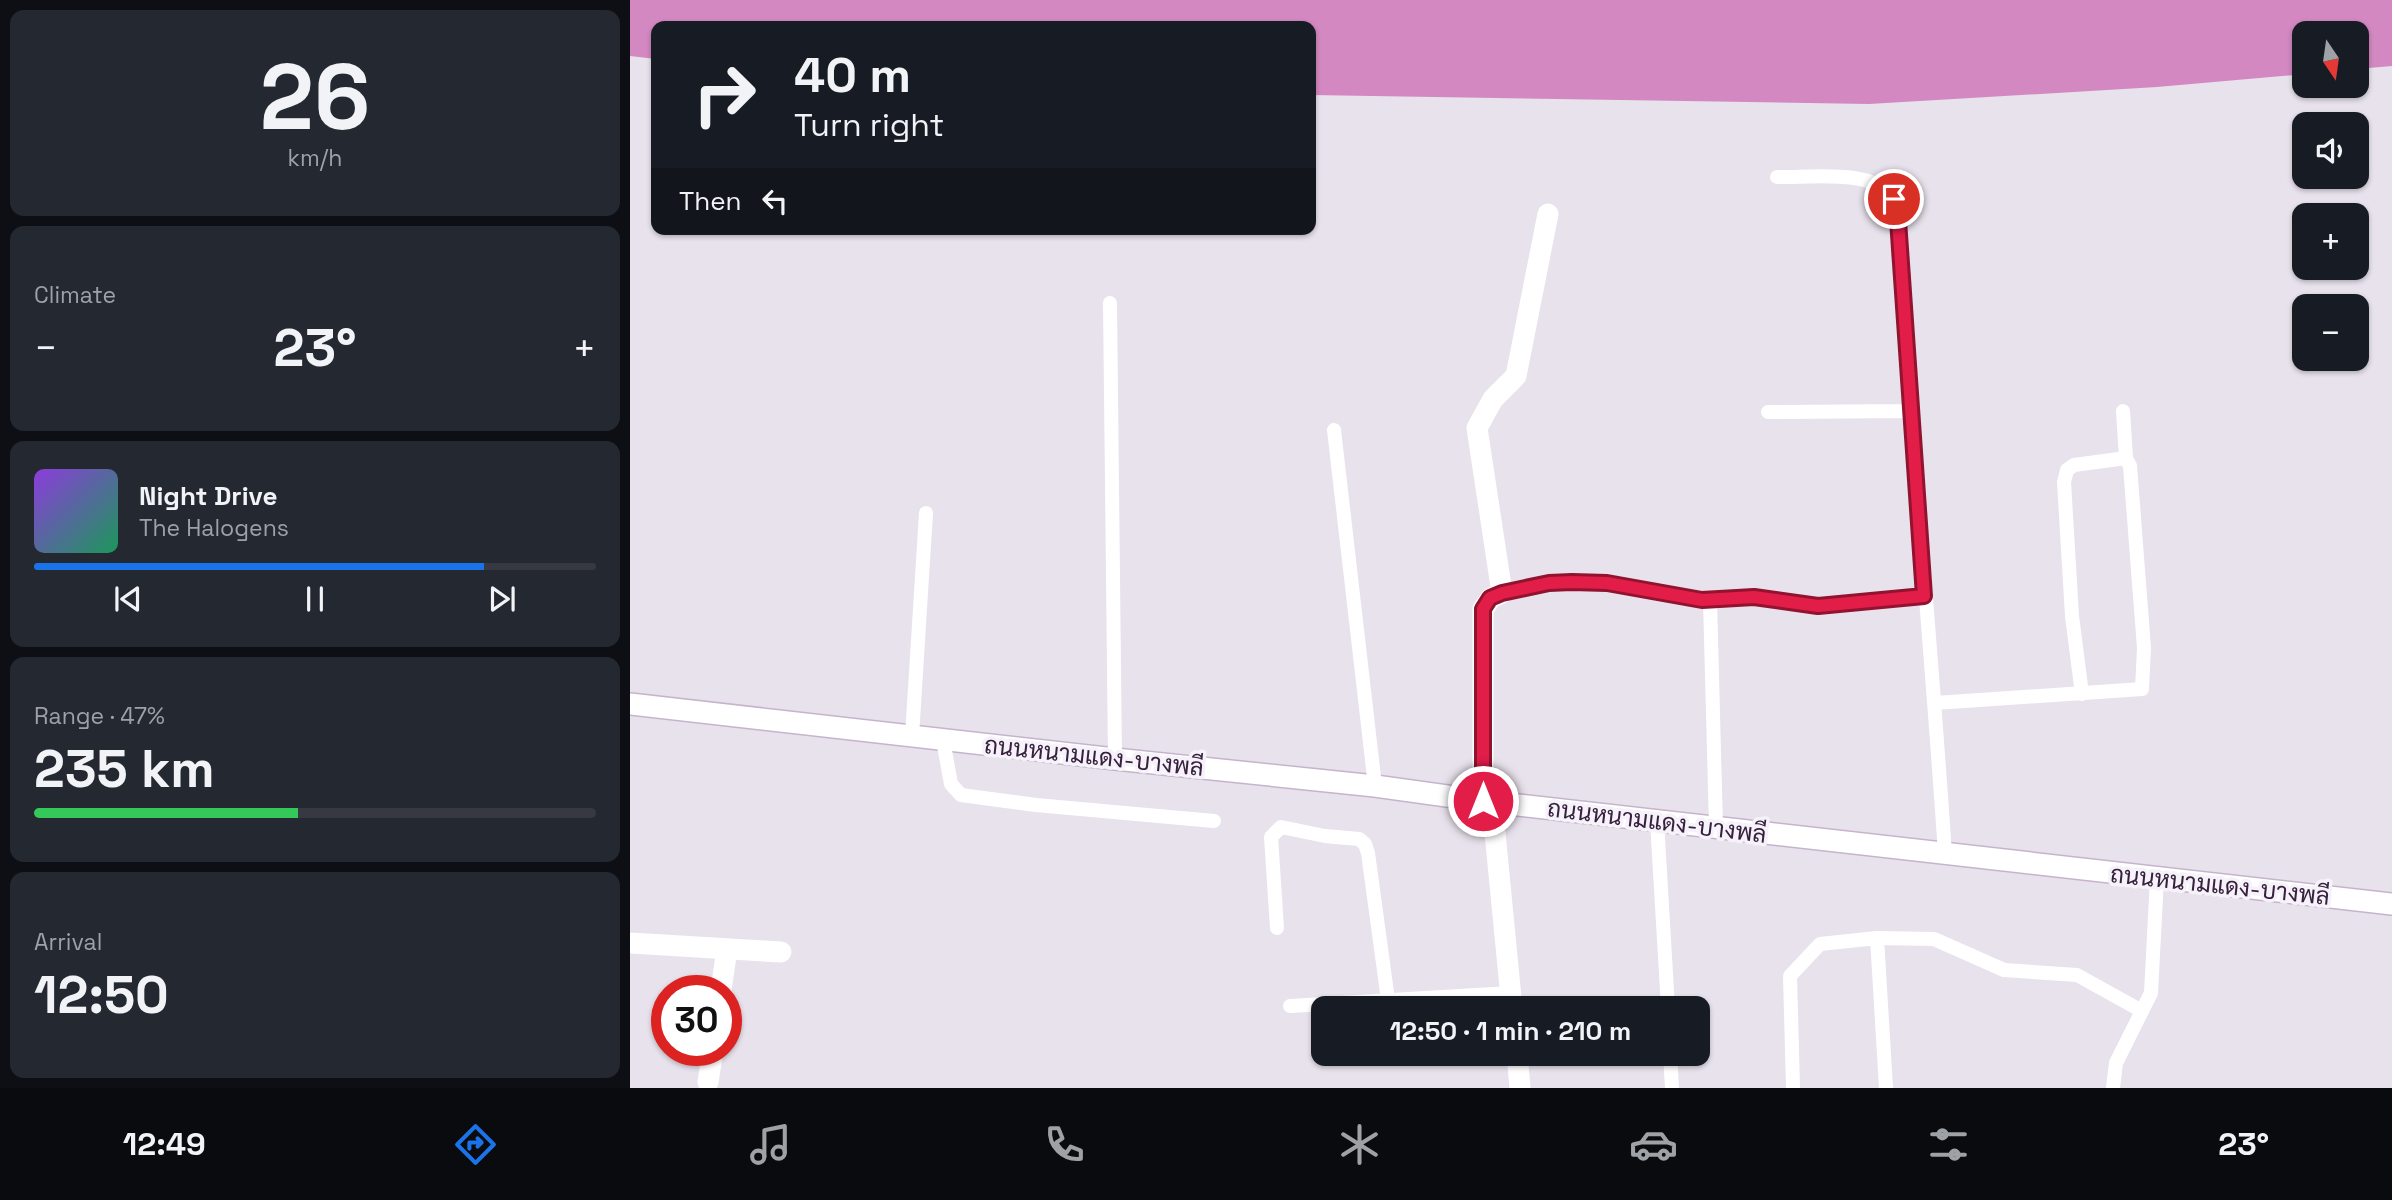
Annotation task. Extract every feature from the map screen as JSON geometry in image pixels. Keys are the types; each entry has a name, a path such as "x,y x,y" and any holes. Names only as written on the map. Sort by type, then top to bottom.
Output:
{"main road":[{"path":"1511,996 1487,802 1483,609 1490,598 1502,593 1477,428 1493,399 1516,376 1548,214"},
{"name":"ถนนหนามแดง-บางพลี","path":"630,704 1376,786 1487,802 2392,904"},
{"path":"630,943 781,952"},
{"path":"723,975 727,949"},
{"path":"708,1082 710,1066"},
{"path":"1518,1066 1520,1088"}],"lane":[{"path":"1777,177 1864,178 1880,185 1894,199 1898,220 1909,411 1935,704 1945,854"},
{"path":"1110,303 1115,759"},
{"path":"1768,412 1909,411"},
{"path":"1935,704 2142,689 2144,648 2130,466 2126,458 2123,411"},
{"path":"1334,430 1376,786"},
{"path":"2082,694 2072,616 2064,482 2067,470 2074,465 2126,458"},
{"path":"912,736 926,513"},
{"path":"1502,593 1549,583 1607,583 1675,597 1710,600 1754,597 1818,606 1924,596"},
{"path":"1710,600 1716,828"},
{"path":"943,740 951,784 961,795 1036,805 1214,821"},
{"path":"1657,821 1667,996"},
{"path":"1277,928 1271,837 1280,827 1325,836 1359,839 1366,844 1368,853 1387,996"},
{"path":"2113,1088 2116,1063 2151,993 2157,878"},
{"path":"1793,1088 1790,976 1820,944 1877,938 1934,939 2004,970 2077,975 2142,1011"},
{"path":"1877,938 1886,1088"},
{"path":"1290,1006 1311,1005"},
{"path":"1671,1066 1672,1088"}],"shaded area":[{"path":"630,0 2392,0 2392,66 2370,68 2370,21 2292,21 2292,75 2157,87 1869,104 1316,95 1316,21 651,21 651,58 630,56"}],"route":[{"path":"1483,801 1483,609 1490,598 1549,583 1572,582 1607,583 1702,600 1754,597 1818,606 1924,596 1909,411 1898,220 1894,199"}]}
